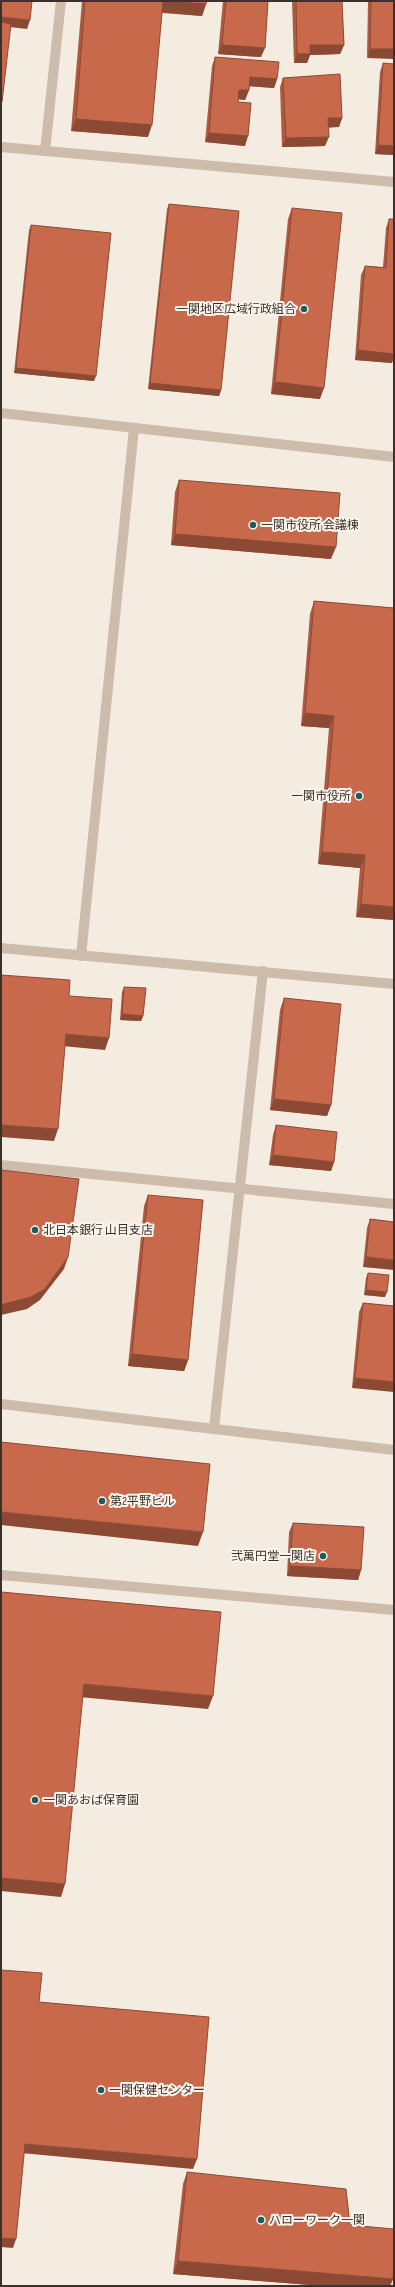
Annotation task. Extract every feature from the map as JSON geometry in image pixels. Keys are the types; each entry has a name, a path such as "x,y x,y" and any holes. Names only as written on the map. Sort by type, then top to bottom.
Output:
{"street":[{"path":"45,151 61,1"},
{"path":"1,147 394,182"},
{"path":"1,413 394,457"},
{"path":"81,956 134,428"},
{"path":"1,948 394,984"},
{"path":"214,1428 241,1189 263,971"},
{"path":"1,1165 394,1204"},
{"path":"1,1404 394,1450"},
{"path":"1,1575 394,1610"}],"building":[{"path":"1,1 32,1 30,20 1,17"},
{"path":"85,1 163,1 152,125 76,119"},
{"path":"164,1 207,1 206,4"},
{"path":"226,1 268,1 265,48 222,45"},
{"path":"296,1 342,1 344,45 310,45 310,54 297,54"},
{"path":"371,1 394,1 394,49 370,49"},
{"path":"1,22 11,24 2,102 1,102"},
{"path":"215,57 279,62 277,79 250,77 249,90 239,90 238,102 251,103 248,136 209,133"},
{"path":"383,63 394,64 394,146 378,145"},
{"path":"340,74 342,118 328,118 329,137 286,138 283,78"},
{"path":"169,204 239,211 221,390 150,383"},
{"name":"一関地区広域行政組合","path":"292,208 342,213 324,388 275,382"},
{"path":"389,219 394,219 394,354 358,350 365,266 386,268"},
{"path":"31,225 111,233 96,376 16,368"},
{"name":"一関市役所 会議棟","path":"179,480 340,493 336,547 175,534"},
{"name":"一関市役所","path":"314,601 394,608 394,907 361,904 365,855 322,852 334,716 305,713"},
{"path":"1,975 70,980 69,996 112,999 109,1038 66,1034 58,1129 1,1125"},
{"path":"124,987 146,988 143,1016 122,1014"},
{"path":"284,998 341,1004 331,1105 274,1099"},
{"path":"276,1125 337,1132 334,1162 273,1155"},
{"name":"北日本銀行 山目支店","path":"1,1170 79,1179 68,1257 45,1289 31,1297 1,1305"},
{"path":"148,1195 203,1200 188,1360 132,1354"},
{"path":"370,1219 394,1222 394,1260 366,1257"},
{"path":"368,1273 389,1275 387,1292 366,1290"},
{"path":"363,1303 394,1306 394,1382 355,1378"},
{"name":"第2平野ビル","path":"1,1442 210,1464 203,1532 1,1512"},
{"name":"弐萬円堂一関店","path":"293,1523 364,1527 361,1570 290,1566"},
{"name":"一関あおば保育園","path":"1,1592 221,1612 213,1696 84,1684 65,1884 1,1878"},
{"name":"一関保健センター","path":"1,1970 42,1973 39,2002 209,2017 197,2159 25,2144 16,2239 1,2238"},
{"name":"ハローワーク一関","path":"187,2172 346,2189 350,2225 394,2229 393,2279 178,2261"}],"place":[{"name":"一関地区広域行政組合","path":"304,309"},
{"name":"一関市役所 会議棟","path":"253,525"},
{"name":"一関市役所","path":"359,796"},
{"name":"北日本銀行 山目支店","path":"35,1230"},
{"name":"第2平野ビル","path":"102,1501"},
{"name":"弐萬円堂一関店","path":"323,1556"},
{"name":"一関あおば保育園","path":"35,1800"},
{"name":"一関保健センター","path":"101,2090"},
{"name":"ハローワーク一関","path":"261,2220"}]}
